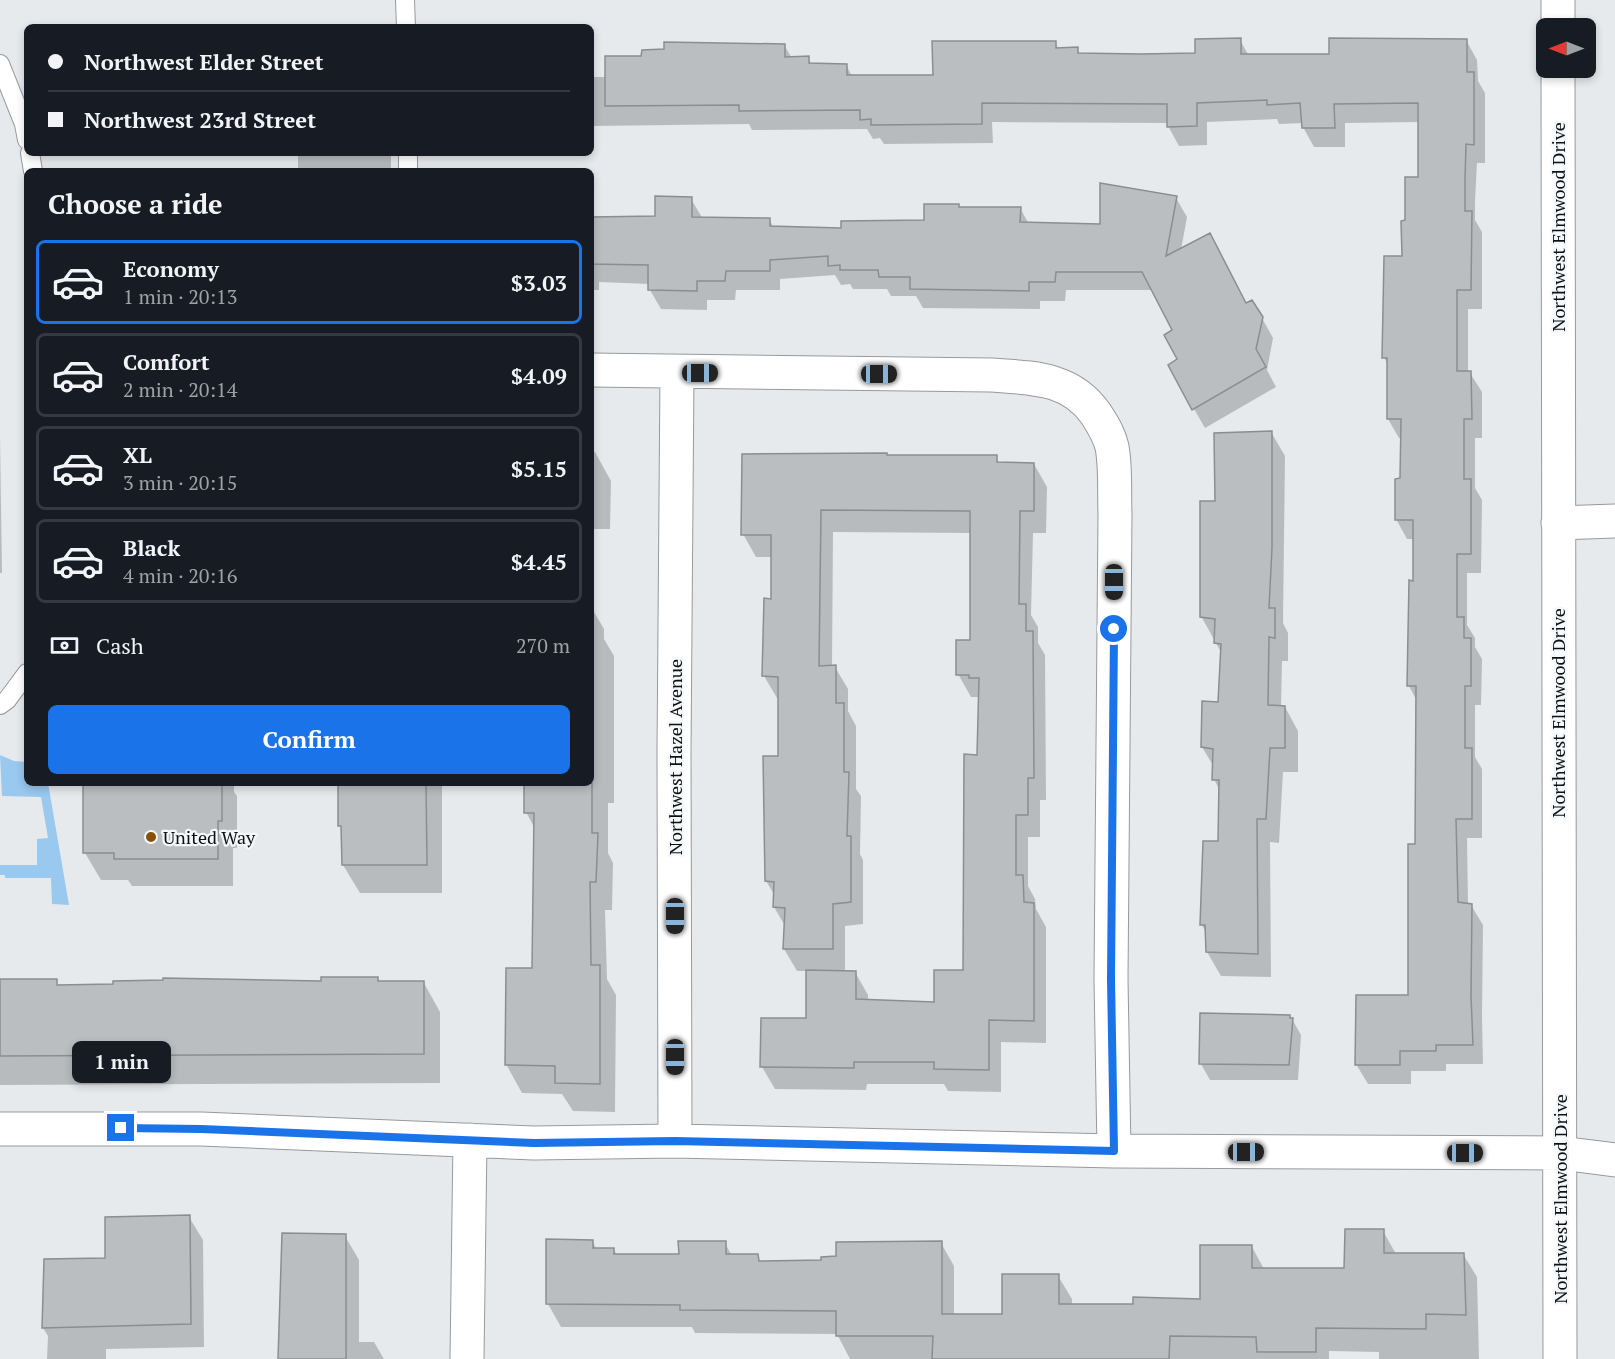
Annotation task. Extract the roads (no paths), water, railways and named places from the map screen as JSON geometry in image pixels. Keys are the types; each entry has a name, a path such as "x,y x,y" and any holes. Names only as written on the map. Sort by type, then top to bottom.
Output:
{"street":[{"path":"1558,0 1558,18"},
{"name":"Northwest Elmwood Drive","path":"1558,78 1560,1359"},
{"path":"594,370 677,373 991,375 1039,378 1070,389 1087,402 1106,428 1112,449 1115,513 1111,967 1114,1151"},
{"name":"Northwest Hazel Avenue","path":"675,1141 674,752 677,373"},
{"path":"1557,523 1615,521"},
{"path":"0,1129 189,1129 534,1143 675,1141 1114,1151 1561,1153 1615,1160"},
{"path":"467,1359 470,1140"}],"lane":[{"path":"405,0 406,24"},
{"path":"0,64 24,124"},
{"path":"0,705 7,700 24,677"}],"place":[{"name":"United Way","path":"151,837"}]}
